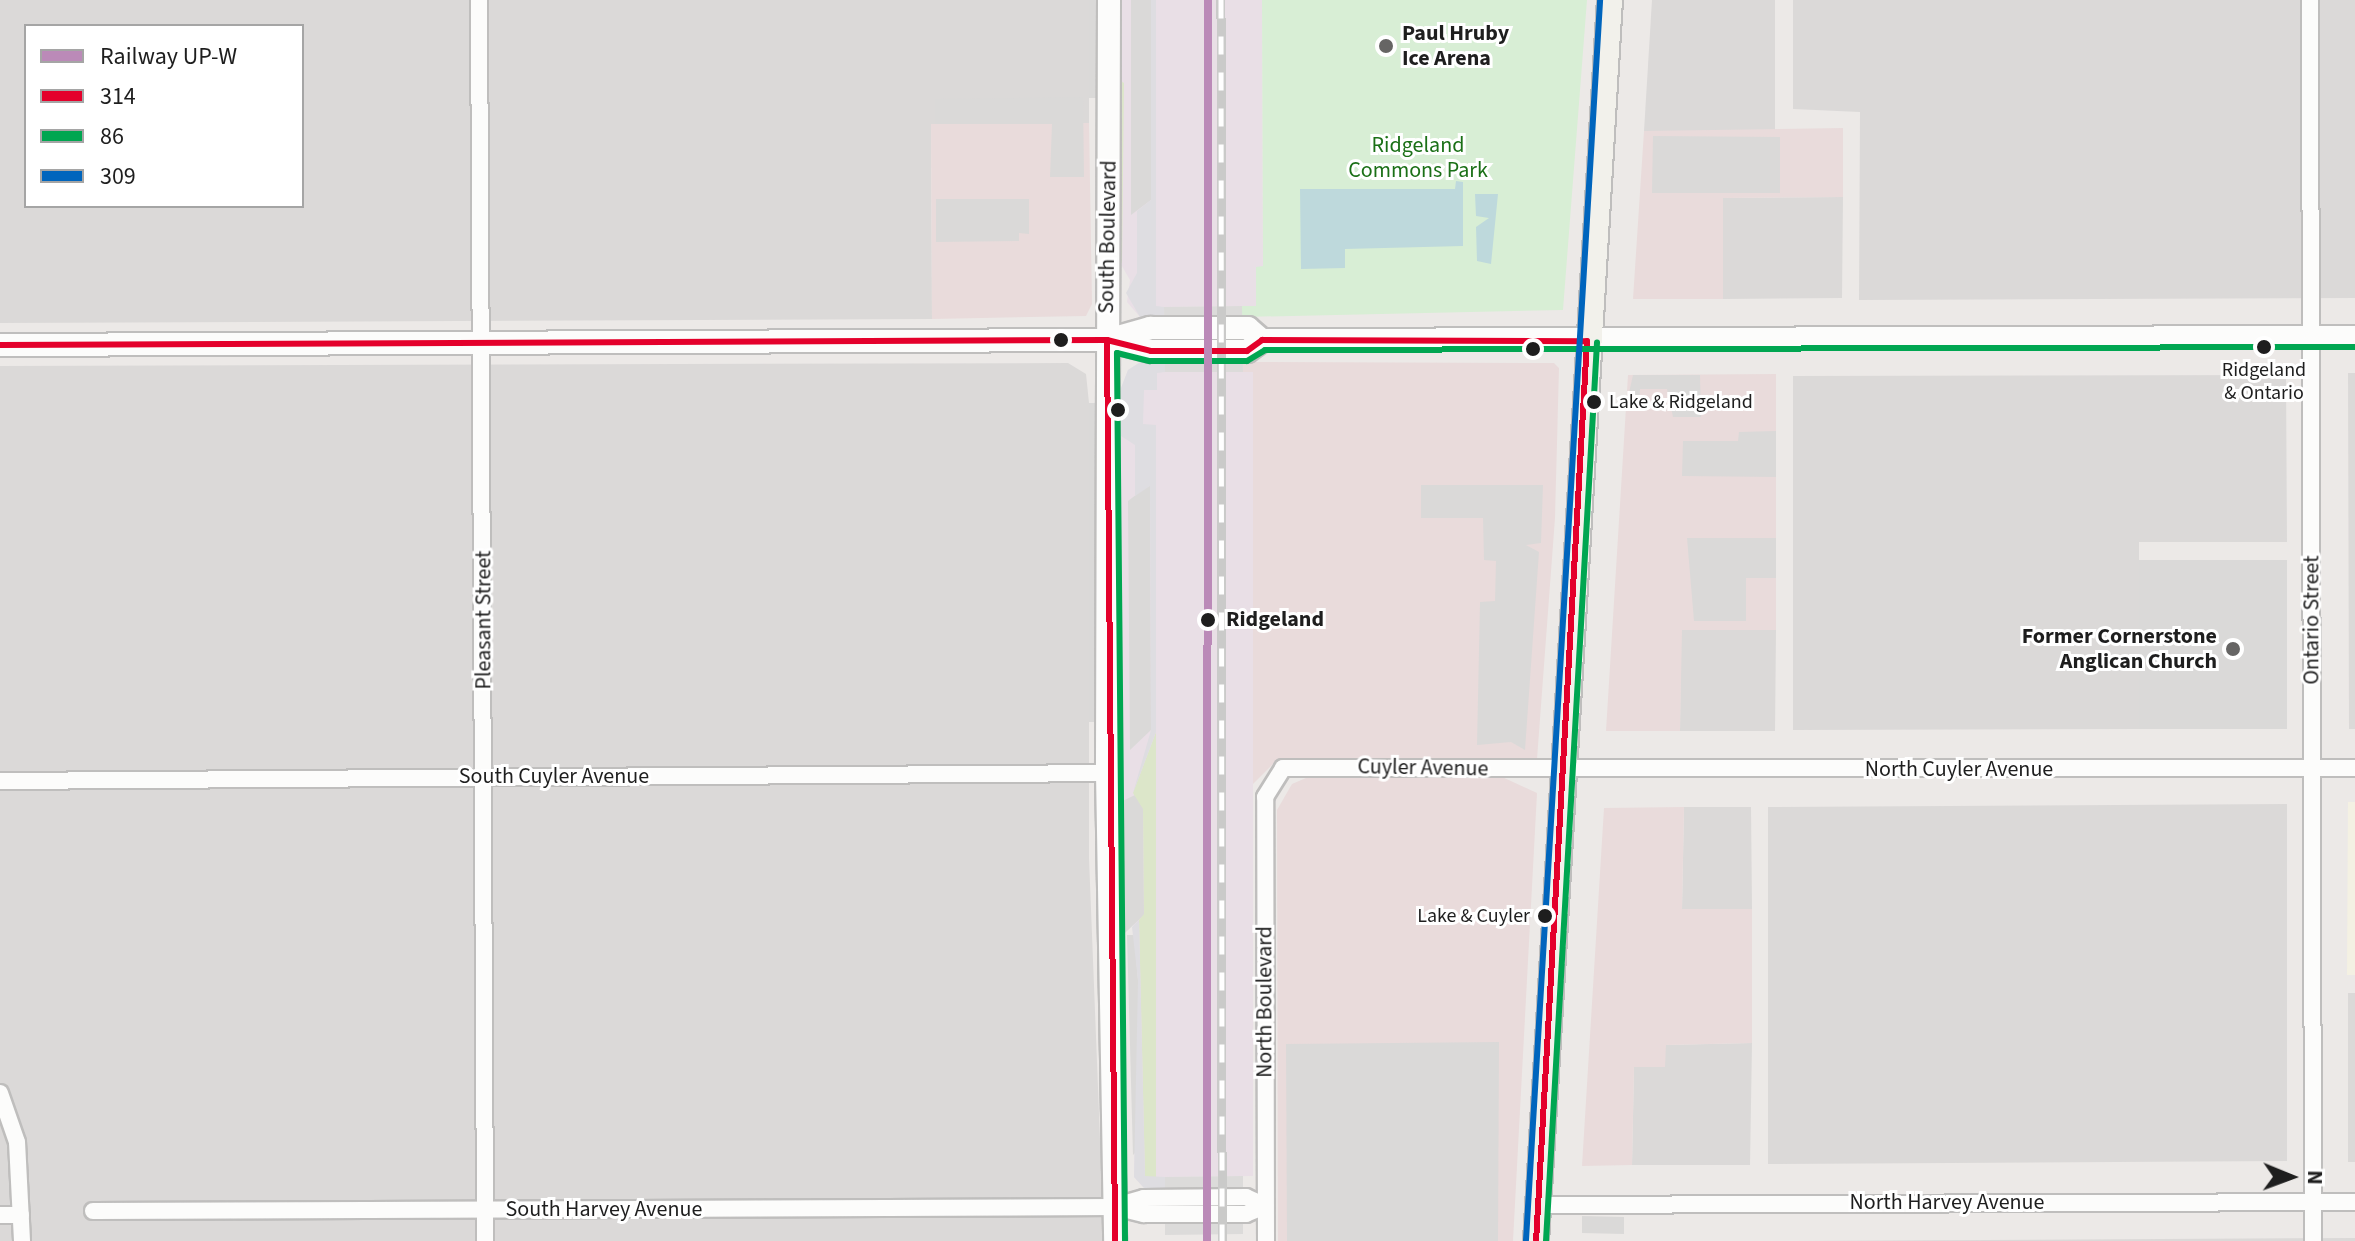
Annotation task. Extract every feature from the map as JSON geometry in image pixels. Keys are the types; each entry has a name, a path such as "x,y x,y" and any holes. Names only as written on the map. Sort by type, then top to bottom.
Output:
{"main road":[{"path":"1536,1241 1587,341 1610,0"}],"street":[{"name":"Pleasant Street","path":"479,0 486,777 485,1241"},
{"name":"South Boulevard","path":"1109,0 1107,773 1115,1241"},
{"name":"Ontario Street","path":"2310,0 2313,1241"},
{"path":"0,345 1107,340 1151,351 1247,351 1262,340 2355,337"},
{"name":"Cuyler Avenue","path":"1283,768 1563,771"},
{"name":"North Boulevard","path":"1266,1241 1265,797 1283,768"},
{"name":"North Cuyler Avenue","path":"1563,771 2355,768"},
{"name":"South Cuyler Avenue","path":"0,781 1107,773"},
{"path":"0,1093 17,1142 22,1241"},
{"name":"North Harvey Avenue","path":"1538,1205 2355,1202"},
{"path":"1115,1207 1144,1214 1246,1214 1265,1206"},
{"name":"South Harvey Avenue","path":"93,1211 1115,1207"},
{"path":"0,1215 21,1215"}],"shaded area":[{"path":"0,0 1089,0 1089,123 931,124 932,319 0,323"},
{"path":"1089,0 1098,0 1097,98 1089,98"},
{"path":"1119,0 1262,0 1263,267 1256,267 1256,306 1165,307 1164,317 1140,317 1127,302 1130,280 1119,261"},
{"path":"1131,0 1151,0 1151,200 1131,215"},
{"path":"1151,0 1156,0 1156,306 1164,307 1164,317 1140,317 1126,293 1137,273 1137,211 1151,200"},
{"path":"1652,0 1775,0 1775,131 1644,131"},
{"path":"1793,0 2355,0 2355,298 1859,300 1860,112 1793,109"},
{"path":"1083,97 1084,177 1050,177 1052,124 935,124 935,99"},
{"path":"1089,123 1092,304 1086,316 932,319 931,124"},
{"path":"1843,128 1843,197 1723,198 1723,299 1633,299 1644,131"},
{"path":"1653,136 1780,137 1780,193 1652,193"},
{"path":"1843,197 1842,298 1723,299 1723,198"},
{"path":"936,199 1029,199 1029,234 1019,233 1019,241 936,242"},
{"path":"1142,361 1165,372 1253,372 1253,1176 1165,1177 1165,1189 1144,1188 1134,1177 1138,980 1117,730 1118,396 1128,370"},
{"path":"1142,361 1165,361 1165,372 1157,373 1157,390 1144,390 1143,424 1156,425 1156,732 1133,793 1151,730 1150,486 1135,496 1135,445 1118,434 1118,396 1128,370"},
{"path":"1242,362 1554,363 1559,368 1555,518 1537,759 1274,763 1253,784 1253,372 1243,372"},
{"path":"1068,363 1086,374 1089,403 1089,858 1104,1241 0,1241 0,366"},
{"path":"2348,373 2355,373 2355,729 2349,729"},
{"path":"1776,374 1776,630 1682,630 1680,731 1606,731 1628,375"},
{"path":"1633,375 1700,375 1701,417 1673,417 1667,389 1640,389 1639,411 1625,411"},
{"path":"2286,375 2287,542 2139,542 2139,729 1793,730 1793,376"},
{"path":"1089,403 1097,403 1096,722 1089,722"},
{"path":"1776,431 1776,477 1682,476 1683,441 1738,441 1739,432"},
{"path":"1150,484 1151,730 1130,750 1128,501"},
{"path":"1421,485 1543,485 1541,543 1526,545 1539,552 1525,750 1511,742 1477,745 1480,602 1495,601 1496,561 1484,560 1483,518 1421,518"},
{"path":"1687,538 1776,538 1776,578 1746,578 1746,621 1694,621"},
{"path":"2139,560 2287,560 2287,729 2139,729"},
{"path":"1681,630 1776,630 1775,731 1680,731"},
{"path":"1313,775 1500,776 1537,793 1513,1241 1278,1241 1277,810 1292,784"},
{"path":"1135,795 1143,808 1144,915 1110,947 1108,808"},
{"path":"2348,802 2355,802 2355,975 2347,975"},
{"path":"2287,804 2287,1161 1768,1164 1768,807"},
{"path":"1684,807 1751,807 1752,909 1682,909"},
{"path":"1684,807 1682,909 1752,909 1752,1043 1666,1045 1665,1067 1634,1067 1632,1165 1582,1166 1604,808"},
{"path":"1139,920 1145,1176 1165,1177 1165,1189 1144,1188 1134,1177 1138,980 1132,927"},
{"path":"1127,935 1134,935 1138,980 1139,1149 1133,1155"},
{"path":"2348,993 2355,993 2355,1162 2348,1162"},
{"path":"1499,1042 1498,1241 1287,1241 1286,1044"},
{"path":"1752,1043 1750,1165 1632,1165 1634,1067 1666,1045"},
{"path":"1582,1216 1624,1217 1624,1234 1582,1233"},
{"path":"2355,1238 2355,1241 1795,1241"}],"green space":[{"name":"Ridgeland Commons Park","path":"1262,0 1587,0 1563,310 1242,317 1242,306 1256,306 1256,267 1263,266"},
{"path":"1121,81 1124,83 1122,263 1119,261"},
{"path":"1156,732 1156,1177 1145,1177 1139,920 1144,914 1143,809 1133,793"}],"water":[{"path":"1456,181 1463,182 1463,246 1345,249 1345,268 1301,269 1300,189 1455,189"},
{"path":"1475,194 1498,194 1491,264 1477,261 1476,227 1489,218 1476,216"}],"pier":[{"path":"1242,306 1243,372 1165,372 1164,307"},
{"path":"1243,1176 1243,1234 1165,1235 1165,1177"}],"railway":[{"path":"1221,0 1222,1241"}],"rail line":[{"name":"UP-W","path":"1207,1241 1208,0"}],"transit line":[{"name":"309","path":"1526,1240 1600,0"},
{"name":"314","path":"1107,340 1115,1241"},
{"name":"314","path":"0,345 1107,340 1151,351 1247,351 1262,340 1587,341 1536,1241"},
{"name":"86","path":"1546,1241 1597,342"},
{"name":"86","path":"1125,1241 1117,353 1150,361 1247,361 1265,350 2355,347"}],"place":[{"name":"Paul Hruby Ice Arena","path":"1386,46"},
{"name":"Ridgeland & Ontario","path":"2264,347"},
{"name":"Lake & Ridgeland","path":"1594,402"},
{"name":"Ridgeland","path":"1208,620"},
{"name":"Former Cornerstone Anglican Church","path":"2233,649"},
{"name":"Lake & Cuyler","path":"1545,916"}]}
